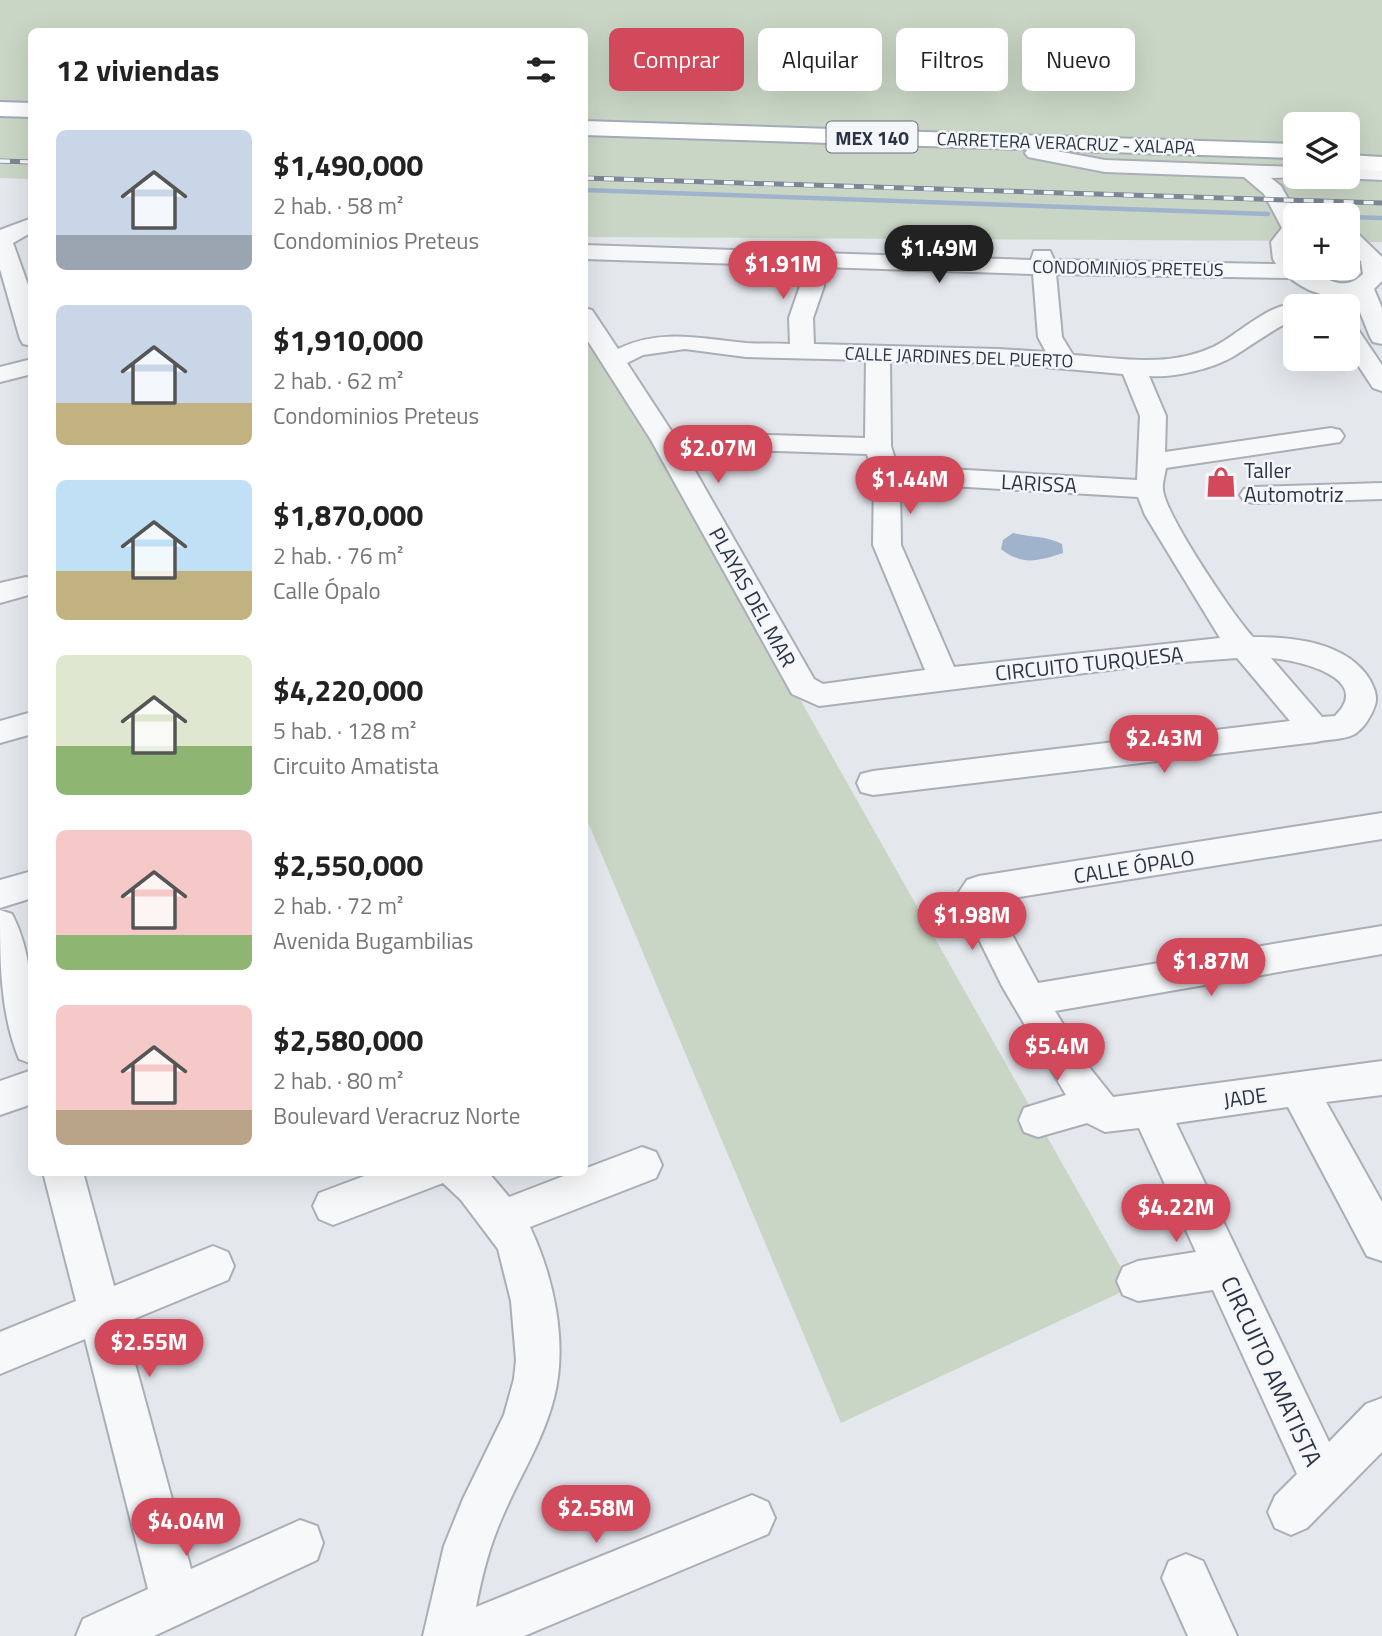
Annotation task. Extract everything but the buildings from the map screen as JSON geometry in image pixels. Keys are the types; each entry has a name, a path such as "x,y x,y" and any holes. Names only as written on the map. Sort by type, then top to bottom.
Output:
{"main road":[{"path":"0,109 28,110"},
{"path":"0,122 28,123"},
{"name":"CARRETERA VERACRUZ - XALAPA","path":"588,128 1283,150"},
{"name":"CARRETERA VERACRUZ - XALAPA","path":"588,139 1283,161"},
{"path":"1360,152 1382,153"},
{"path":"1360,162 1382,163"}],"street":[{"path":"1035,153 1105,166 1251,173 1283,178"},
{"path":"1251,173 1273,191 1283,208"},
{"path":"1360,174 1382,174"},
{"path":"0,219 28,222"},
{"path":"28,224 1,240 8,284 28,330"},
{"name":"CONDOMINIOS PRETEUS","path":"588,243 1043,262 1283,265"},
{"name":"CONDOMINIOS PRETEUS","path":"588,252 809,254"},
{"path":"1360,252 1375,270 1382,337"},
{"path":"802,351 801,318 812,286 809,254"},
{"path":"1043,262 1049,300 1050,337 1065,361"},
{"path":"1340,294 1375,270"},
{"path":"1304,280 1317,294"},
{"name":"CALLE JARDINES DEL PUERTO","path":"613,361 637,349 685,342 746,350 998,356 1159,369 1198,361 1223,352 1265,324 1283,316"},
{"name":"PLAYAS DEL MAR","path":"588,321 664,440 803,686 816,695"},
{"path":"1360,351 1382,383"},
{"path":"878,353 878,446 887,474 886,534 890,556 944,679"},
{"path":"0,375 28,367"},
{"path":"1134,369 1153,416 1151,446 1154,462 1149,489 1158,515 1217,612 1245,649 1316,731"},
{"path":"1154,462 1331,436"},
{"path":"664,440 878,446"},
{"name":"LARISSA","path":"887,474 1149,489"},
{"path":"1254,495 1382,491"},
{"name":"CIRCUITO TURQUESA","path":"816,695 1134,657 1245,649 1283,649 1309,653 1340,668 1368,677 1360,691 1356,716 1344,726 873,783"},
{"path":"0,732 28,724"},
{"name":"CALLE ÓPALO","path":"1101,1110 1030,1000 974,893 979,890 1382,826"},
{"path":"0,894 28,885"},
{"path":"0,924 28,1032"},
{"path":"1030,1000 1382,940"},
{"name":"JADE","path":"1038,1119 1101,1110 1151,1111 1382,1078"},
{"path":"0,1098 28,1088"},
{"path":"1299,1090 1382,1242"},
{"name":"CIRCUITO AMATISTA","path":"1151,1111 1322,1478 1382,1420"},
{"path":"501,1219 642,1165"},
{"path":"64,1176 97,1312 175,1600"},
{"path":"333,1206 417,1176"},
{"path":"447,1636 458,1574 472,1531 521,1430 532,1396 537,1363 536,1334 517,1245 501,1219 473,1184 463,1176"},
{"path":"0,1353 213,1266"},
{"path":"1138,1281 1224,1268"},
{"path":"1291,1511 1322,1478"},
{"path":"465,1636 752,1518"},
{"path":"100,1636 300,1543"},
{"path":"1186,1578 1213,1636"}],"green space":[{"path":"0,0 1382,0 1382,242 1360,242 1360,203 1283,203 1283,241 588,237 588,28 28,28 28,179 0,178"},
{"path":"588,324 1132,1287 841,1423 588,822"}],"water":[{"path":"1013,533 1056,541 1062,544 1063,553 1038,560 1016,558 1001,549 1003,540"}],"waterway":[{"path":"588,190 1268,214"},
{"path":"1360,217 1382,218"}],"railway":[{"path":"0,161 28,162"},
{"path":"588,178 1382,203"}],"place":[{"name":"Taller Automotriz","path":"1221,482"}]}
